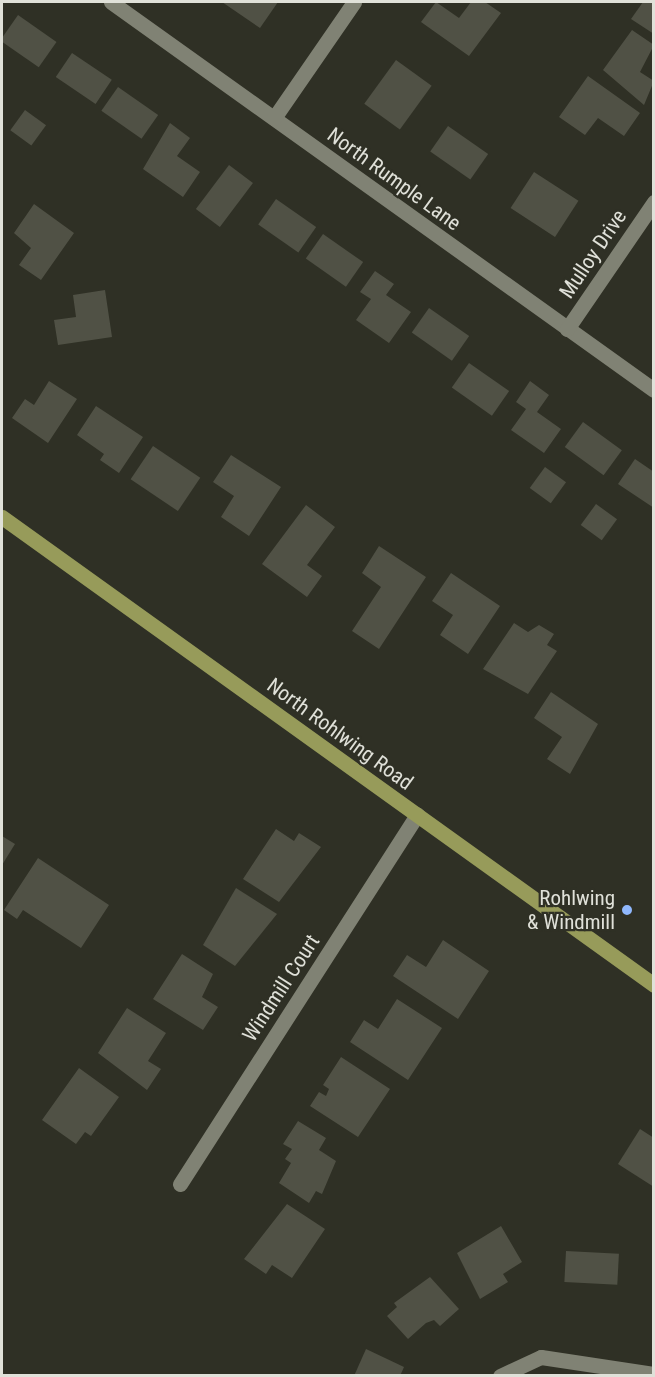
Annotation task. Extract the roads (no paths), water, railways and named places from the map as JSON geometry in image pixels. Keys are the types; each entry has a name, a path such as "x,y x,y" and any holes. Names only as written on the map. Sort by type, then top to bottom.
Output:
{"main road":[{"name":"North Rohlwing Road","path":"2,516 654,986"}],"street":[{"name":"North Rumple Lane","path":"111,2 654,390"},
{"path":"274,118 354,2"},
{"name":"Mulloy Drive","path":"567,329 654,202"},
{"name":"Windmill Court","path":"180,1184 417,815"},
{"path":"500,1376 541,1357 654,1374"}],"place":[{"name":"Rohlwing & Windmill","path":"627,910"}]}
